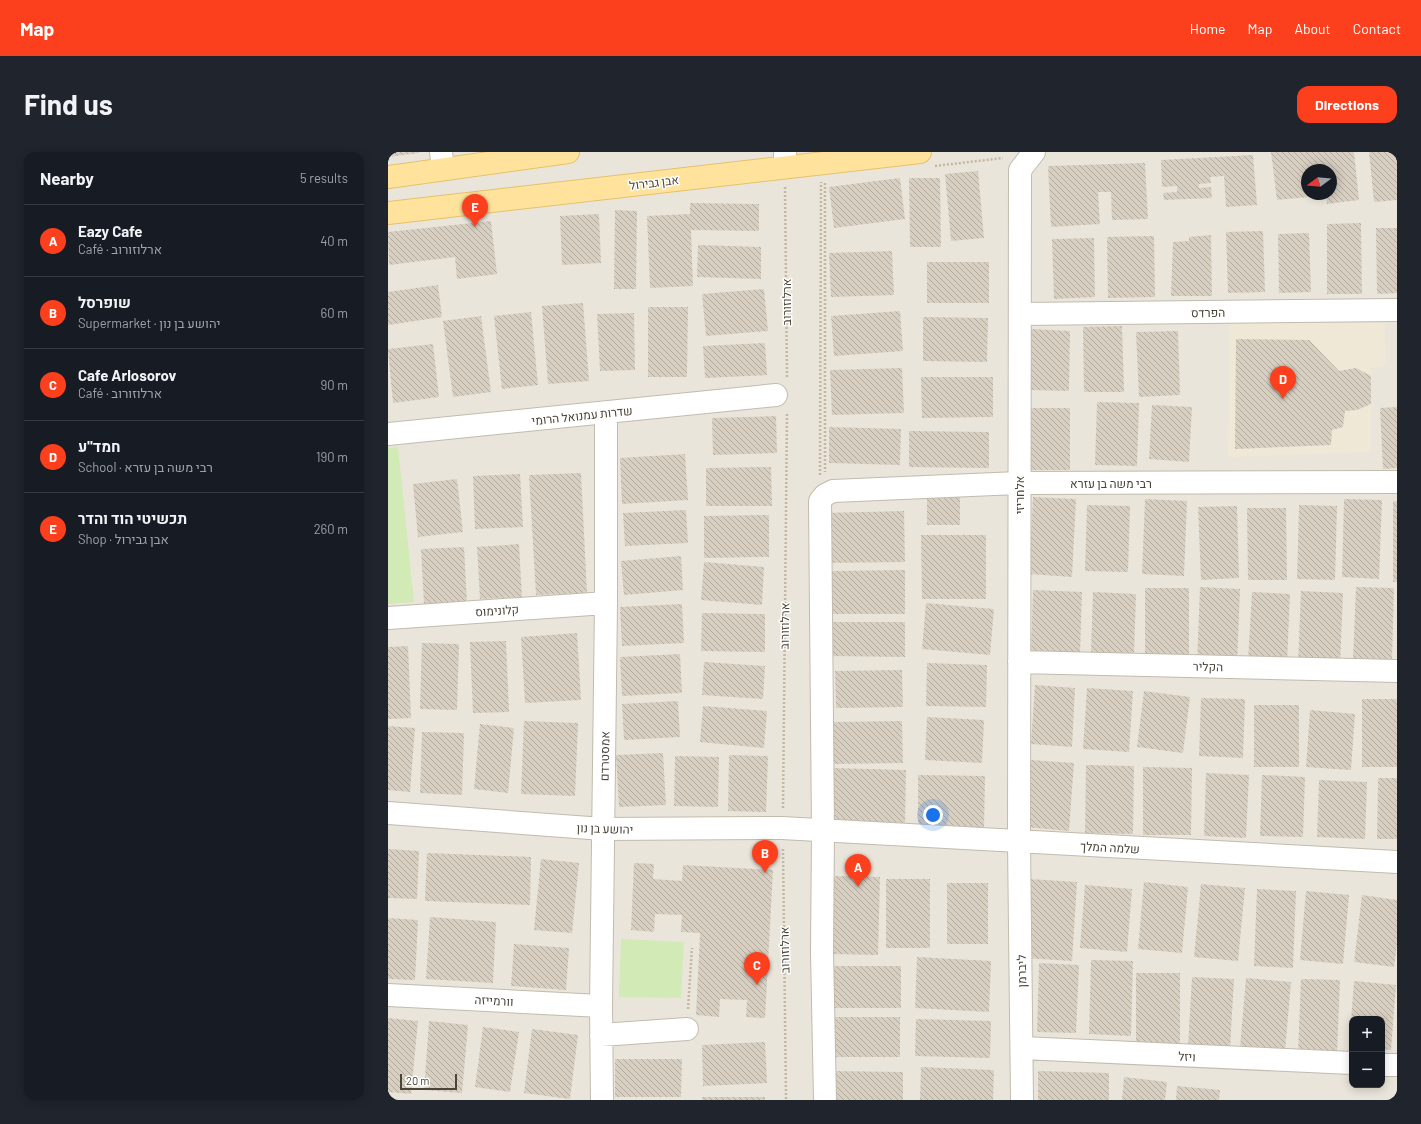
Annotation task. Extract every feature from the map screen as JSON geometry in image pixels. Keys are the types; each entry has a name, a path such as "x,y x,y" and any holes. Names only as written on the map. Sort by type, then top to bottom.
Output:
{"main road":[{"path":"388,177 442,161 568,152"},
{"name":"אבן גבירול","path":"388,213 785,159 926,159"}],"street":[{"name":"אלחריזי","path":"1019,842 1020,170 1033,154"},
{"name":"הפרדס","path":"1020,314 1397,310"},
{"name":"שדרות עמנואל הרומי","path":"388,434 783,395"},
{"name":"אמסטרדם","path":"602,1100 601,1006 606,603 606,413"},
{"name":"רבי משה בן עזרא","path":"823,498 833,491 1019,483 1397,482"},
{"path":"823,498 822,952 825,1100"},
{"name":"קלונימוס","path":"388,618 606,603"},
{"name":"הקליר","path":"1019,662 1397,671"},
{"name":"יהושע בן נון","path":"388,813 603,829 782,828 823,831"},
{"name":"שלמה המלך","path":"823,831 1397,862"},
{"name":"ליברמן","path":"1019,842 1022,1100"},
{"name":"וורמייזה","path":"388,995 601,1006"},
{"path":"601,1035 687,1029"},
{"name":"ויזל","path":"1022,1048 1349,1063"},
{"path":"1385,1065 1397,1065"}],"path":[{"path":"926,159 1033,154"},
{"name":"ארלוזורוב","path":"785,159 782,828 786,1100"},
{"path":"823,498 825,178"},
{"path":"822,179 823,498"},
{"path":"687,1029 692,948"}],"shaded area":[{"path":"388,152 1397,152 1397,1100 388,1100"},
{"path":"1230,322 1385,323 1386,366 1371,368 1371,452 1228,457"}],"green space":[{"path":"398,447 414,602 388,604 388,448"},
{"path":"621,939 684,942 681,998 619,997"}],"building":[{"path":"388,152 418,152 419,153 388,157"},
{"path":"1271,152 1354,152 1359,200 1327,204 1327,200 1337,200 1337,164 1301,164 1301,198 1277,200"},
{"path":"1369,152 1397,152 1397,200 1374,202"},
{"path":"1253,155 1257,205 1226,207 1224,176 1210,177 1211,183 1199,184 1199,188 1211,187 1212,198 1164,200 1163,193 1177,192 1177,186 1162,187 1161,160"},
{"path":"1145,163 1148,219 1112,220 1111,192 1098,192 1100,224 1051,227 1048,166"},
{"path":"978,171 984,238 951,241 945,174"},
{"path":"900,178 905,219 834,228 829,187"},
{"path":"909,178 940,178 941,247 910,247"},
{"path":"690,203 759,204 759,231 691,230 693,286 650,288 647,216 690,214"},
{"path":"615,210 637,211 636,289 614,289"},
{"path":"599,214 601,263 562,265 560,216"},
{"path":"491,221 497,274 457,279 455,257 389,265 388,232"},
{"path":"1361,223 1362,294 1327,294 1327,224"},
{"path":"1376,228 1397,228 1397,293 1377,294"},
{"path":"1263,231 1265,292 1228,293 1226,232"},
{"path":"1309,233 1311,292 1279,293 1278,234"},
{"path":"1211,235 1212,296 1171,296 1173,242 1189,241 1189,237"},
{"path":"1154,236 1155,297 1108,298 1107,237"},
{"path":"1094,238 1095,297 1054,299 1052,239"},
{"path":"698,245 761,247 761,279 697,277"},
{"path":"892,251 894,295 831,297 829,253"},
{"path":"927,262 989,262 989,303 927,303"},
{"path":"438,285 442,317 388,325 388,292"},
{"path":"764,289 768,331 706,336 702,294"},
{"path":"583,303 589,381 548,384 542,306"},
{"path":"648,307 688,307 687,377 648,377"},
{"path":"900,311 903,351 834,356 831,316"},
{"path":"531,312 538,385 502,389 494,316"},
{"path":"634,313 635,370 600,371 597,314"},
{"path":"481,316 491,392 453,397 443,321"},
{"path":"923,317 988,318 987,362 923,361"},
{"path":"1122,326 1124,392 1084,392 1083,327"},
{"path":"1031,329 1070,331 1069,391 1030,390"},
{"path":"1178,331 1180,395 1139,397 1136,332"},
{"path":"1236,339 1309,340 1339,371 1356,368 1371,376 1371,404 1357,410 1345,411 1343,427 1332,430 1331,445 1235,449"},
{"path":"765,343 767,375 705,378 703,346"},
{"path":"433,344 439,397 393,403 388,349"},
{"path":"902,368 904,413 832,415 830,370"},
{"path":"921,377 993,377 993,417 922,418"},
{"path":"1097,402 1139,403 1137,466 1095,465"},
{"path":"1152,405 1192,407 1189,462 1149,459"},
{"path":"1397,407 1397,468 1383,469 1380,408"},
{"path":"1030,408 1070,408 1070,470 1031,470"},
{"path":"776,416 777,453 713,455 712,418"},
{"path":"829,427 901,429 900,465 829,463"},
{"path":"909,431 989,432 989,468 909,467"},
{"path":"685,454 688,500 622,504 620,458"},
{"path":"771,467 772,506 706,506 706,468"},
{"path":"581,473 587,593 536,595 529,475"},
{"path":"520,474 523,527 475,529 473,476"},
{"path":"457,479 463,532 418,537 413,484"},
{"path":"960,497 960,525 927,525 927,498"},
{"path":"1033,497 1076,499 1072,577 1029,574"},
{"path":"1145,499 1187,501 1184,576 1142,574"},
{"path":"1344,499 1382,500 1379,579 1342,577"},
{"path":"1393,501 1397,501 1397,582 1393,582"},
{"path":"1087,505 1130,506 1128,572 1085,571"},
{"path":"1299,505 1337,506 1335,580 1297,579"},
{"path":"1237,506 1239,578 1201,580 1198,507"},
{"path":"1247,508 1286,508 1287,580 1248,580"},
{"path":"686,510 688,543 625,546 623,513"},
{"path":"904,511 905,562 825,563 824,513"},
{"path":"769,515 769,557 704,558 704,516"},
{"path":"921,535 986,535 986,599 922,599"},
{"path":"519,544 522,597 480,599 477,547"},
{"path":"464,547 467,603 424,605 421,549"},
{"path":"681,556 683,590 624,595 621,561"},
{"path":"704,562 764,567 762,605 701,600"},
{"path":"905,570 905,614 832,614 832,571"},
{"path":"1200,587 1240,589 1237,665 1197,664"},
{"path":"1356,587 1394,588 1392,662 1353,660"},
{"path":"1145,588 1189,588 1189,661 1145,661"},
{"path":"1033,590 1082,592 1080,655 1031,654"},
{"path":"1301,591 1343,593 1340,667 1298,665"},
{"path":"1093,592 1136,594 1134,654 1091,652"},
{"path":"1252,592 1290,594 1287,663 1248,661"},
{"path":"926,603 994,609 990,655 922,649"},
{"path":"682,604 684,643 622,646 620,607"},
{"path":"702,613 765,614 765,652 701,651"},
{"path":"828,622 905,622 905,657 828,656"},
{"path":"577,633 581,700 525,703 521,637"},
{"path":"506,641 509,712 473,713 470,642"},
{"path":"422,643 459,644 457,710 420,709"},
{"path":"408,646 411,718 388,719 388,647"},
{"path":"680,654 682,693 622,696 620,657"},
{"path":"704,662 765,666 763,699 702,695"},
{"path":"927,663 987,665 986,707 926,706"},
{"path":"902,670 903,707 836,708 835,671"},
{"path":"1035,685 1075,688 1072,747 1031,744"},
{"path":"1087,688 1133,691 1129,752 1083,749"},
{"path":"1144,691 1190,697 1183,753 1137,747"},
{"path":"1201,698 1245,699 1243,758 1199,756"},
{"path":"1362,699 1397,699 1397,767 1362,767"},
{"path":"678,701 680,737 624,740 622,704"},
{"path":"1254,705 1299,705 1299,767 1254,767"},
{"path":"703,706 767,711 764,748 700,742"},
{"path":"1310,710 1355,714 1351,770 1306,767"},
{"path":"927,717 984,720 982,763 925,760"},
{"path":"524,721 578,723 575,796 521,794"},
{"path":"902,721 903,763 833,764 832,722"},
{"path":"480,724 514,728 508,793 474,789"},
{"path":"388,726 415,728 410,792 388,790"},
{"path":"422,732 464,733 462,795 420,793"},
{"path":"663,753 666,805 619,807 616,755"},
{"path":"729,755 768,756 766,812 728,811"},
{"path":"675,756 719,757 718,807 674,806"},
{"path":"1031,760 1074,763 1069,831 1025,827"},
{"path":"1086,765 1134,766 1133,834 1085,833"},
{"path":"1143,767 1192,768 1191,835 1143,835"},
{"path":"833,768 906,770 905,823 832,821"},
{"path":"1206,773 1249,775 1246,838 1204,836"},
{"path":"918,775 985,776 984,827 918,827"},
{"path":"1262,775 1305,777 1303,837 1260,836"},
{"path":"1378,778 1397,778 1397,839 1377,839"},
{"path":"1319,780 1367,782 1365,839 1317,837"},
{"path":"388,849 419,851 417,899 388,898"},
{"path":"427,853 531,857 530,905 425,901"},
{"path":"541,859 579,863 572,933 534,930"},
{"path":"634,863 654,864 653,879 682,881 683,865 773,870 765,1018 746,1017 747,1000 720,999 719,1017 696,1015 700,933 681,932 682,915 655,914 654,932 631,930"},
{"path":"833,876 880,877 878,955 831,954"},
{"path":"886,879 930,879 930,948 886,948"},
{"path":"1029,879 1077,882 1072,961 1025,958"},
{"path":"1144,882 1188,887 1182,953 1138,949"},
{"path":"947,883 988,883 988,944 947,944"},
{"path":"1201,884 1245,888 1238,961 1194,957"},
{"path":"1085,885 1132,889 1127,952 1080,948"},
{"path":"1257,889 1296,891 1293,968 1254,966"},
{"path":"1306,891 1349,895 1343,964 1300,960"},
{"path":"1362,895 1397,900 1397,944 1394,967 1354,962"},
{"path":"430,917 496,922 493,983 426,979"},
{"path":"388,918 418,920 415,980 388,979"},
{"path":"514,944 569,948 566,990 511,986"},
{"path":"917,957 991,961 989,1012 915,1008"},
{"path":"1091,960 1133,961 1131,1036 1089,1034"},
{"path":"1039,963 1079,965 1076,1033 1037,1032"},
{"path":"829,966 901,966 901,1008 828,1008"},
{"path":"1136,973 1180,973 1180,1044 1136,1043"},
{"path":"1192,977 1234,979 1230,1049 1188,1047"},
{"path":"1246,978 1291,982 1285,1052 1240,1048"},
{"path":"1301,979 1340,980 1337,1055 1298,1053"},
{"path":"1354,981 1396,985 1391,1050 1385,1049 1385,1016 1351,1016"},
{"path":"830,1017 900,1017 900,1057 830,1057"},
{"path":"388,1018 418,1021 411,1094 388,1092"},
{"path":"916,1019 991,1021 990,1058 915,1056"},
{"path":"429,1021 468,1025 462,1093 424,1090"},
{"path":"483,1027 519,1032 510,1092 475,1087"},
{"path":"532,1029 578,1035 570,1099 524,1093"},
{"path":"765,1042 767,1083 703,1086 702,1045"},
{"path":"615,1059 682,1059 681,1097 615,1097"},
{"path":"921,1067 994,1070 993,1100 920,1100"},
{"path":"831,1071 903,1072 903,1100 831,1100"},
{"path":"1038,1071 1109,1073 1109,1100 1038,1100"},
{"path":"1124,1077 1167,1082 1165,1100 1122,1100"},
{"path":"1177,1086 1220,1090 1219,1100 1176,1100"},
{"path":"702,1097 765,1097 765,1100 702,1100"}],"place":[{"name":"תכשיטי הוד והדר","path":"475,227"},
{"name":"חמד\"ע","path":"1283,399"},
{"name":"שופרסל","path":"765,873"},
{"name":"Eazy Cafe","path":"858,887"},
{"name":"Cafe Arlosorov","path":"757,985"}]}
